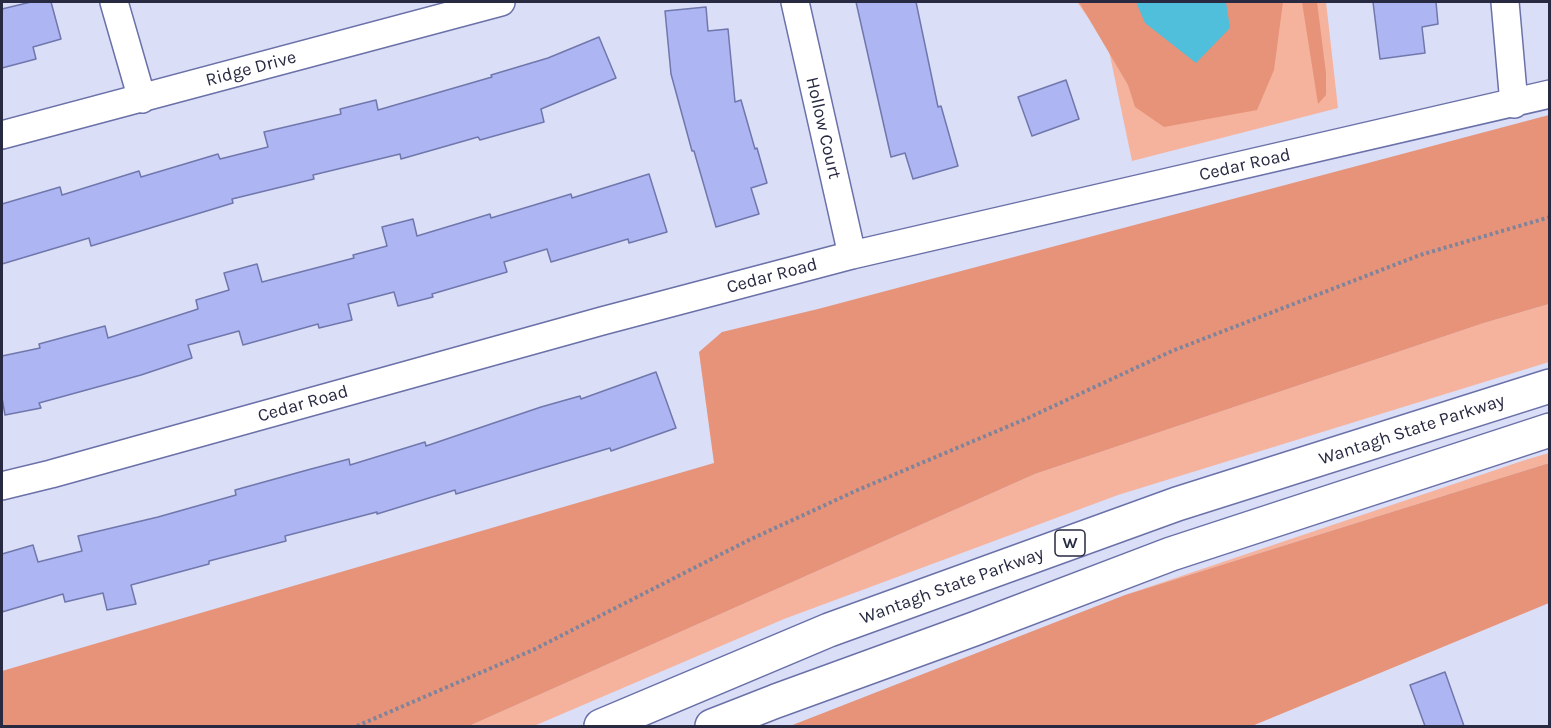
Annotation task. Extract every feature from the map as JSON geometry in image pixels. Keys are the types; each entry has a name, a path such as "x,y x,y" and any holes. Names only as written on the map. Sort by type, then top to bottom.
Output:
{"highway":[{"name":"Wantagh State Parkway","path":"601,726 829,630 1178,504 1550,386"},
{"path":"712,726 776,700 974,630 1171,554 1550,430"}],"street":[{"path":"114,2 142,99"},
{"name":"Ridge Drive","path":"2,135 501,2"},
{"name":"Hollow Court","path":"795,2 852,255"},
{"path":"1505,2 1514,104"},
{"name":"Cedar Road","path":"2,486 602,321 852,255 1514,104 1537,95 1550,94"}],"path":[{"path":"357,726 532,650 720,555 860,489 1029,418 1172,351 1420,255 1550,218"}],"shaded area":[{"path":"1077,2 1326,2 1338,108 1132,161 1108,46"},
{"path":"1079,2 1283,2 1274,70 1257,110 1164,127 1135,107 1128,85"},
{"path":"1302,2 1317,2 1326,73 1326,95 1318,104"},
{"path":"1549,115 1549,304 1484,323 1035,474 469,726 2,726 2,671 714,463 699,352 722,332 818,309"},
{"path":"1549,304 1549,362 1118,495 784,619 534,726 469,726 1035,474 1484,323"},
{"path":"1549,453 1549,463 1125,595 1525,460"},
{"path":"1549,463 1549,603 1252,726 790,726 1125,595"}],"water":[{"path":"1136,2 1226,2 1230,28 1196,63 1145,23"}],"building":[{"path":"31,2 51,2 61,39 33,47 36,59 2,68 2,9"},
{"path":"856,2 916,2 938,107 941,106 958,166 913,179 905,153 891,157"},
{"path":"1373,2 1436,2 1438,24 1422,27 1425,53 1380,59"},
{"path":"706,7 708,31 728,29 735,102 741,100 767,183 751,188 759,214 716,227 671,74 665,11"},
{"path":"599,37 616,78 541,109 544,122 480,140 478,137 401,159 400,154 313,175 314,179 232,199 233,203 91,246 89,238 2,264 2,204 60,187 62,195 139,171 141,177 218,154 220,159 268,147 264,132 341,114 340,109 376,100 378,110 492,77 491,75 548,58"},
{"path":"1066,80 1079,119 1032,136 1018,97"},
{"path":"649,174 667,232 629,243 628,239 551,262 547,249 504,262 507,272 432,294 433,297 398,306 394,292 348,304 352,320 319,328 318,324 243,345 239,331 188,345 192,358 141,375 39,403 41,408 5,415 2,398 2,356 40,348 39,344 105,326 108,338 198,309 196,300 229,290 224,273 257,264 262,282 354,258 353,255 387,246 382,227 413,219 417,236 490,214 491,218 571,194 572,198"},
{"path":"656,372 676,428 611,451 610,448 456,494 455,490 377,514 377,512 285,536 286,541 131,585 136,604 107,610 103,593 65,602 63,594 2,612 2,554 33,545 38,562 82,551 78,536 236,495 235,490 349,459 350,465 425,442 426,446 541,407 580,396 581,399"},
{"path":"1445,672 1464,726 1425,726 1410,685"}]}
